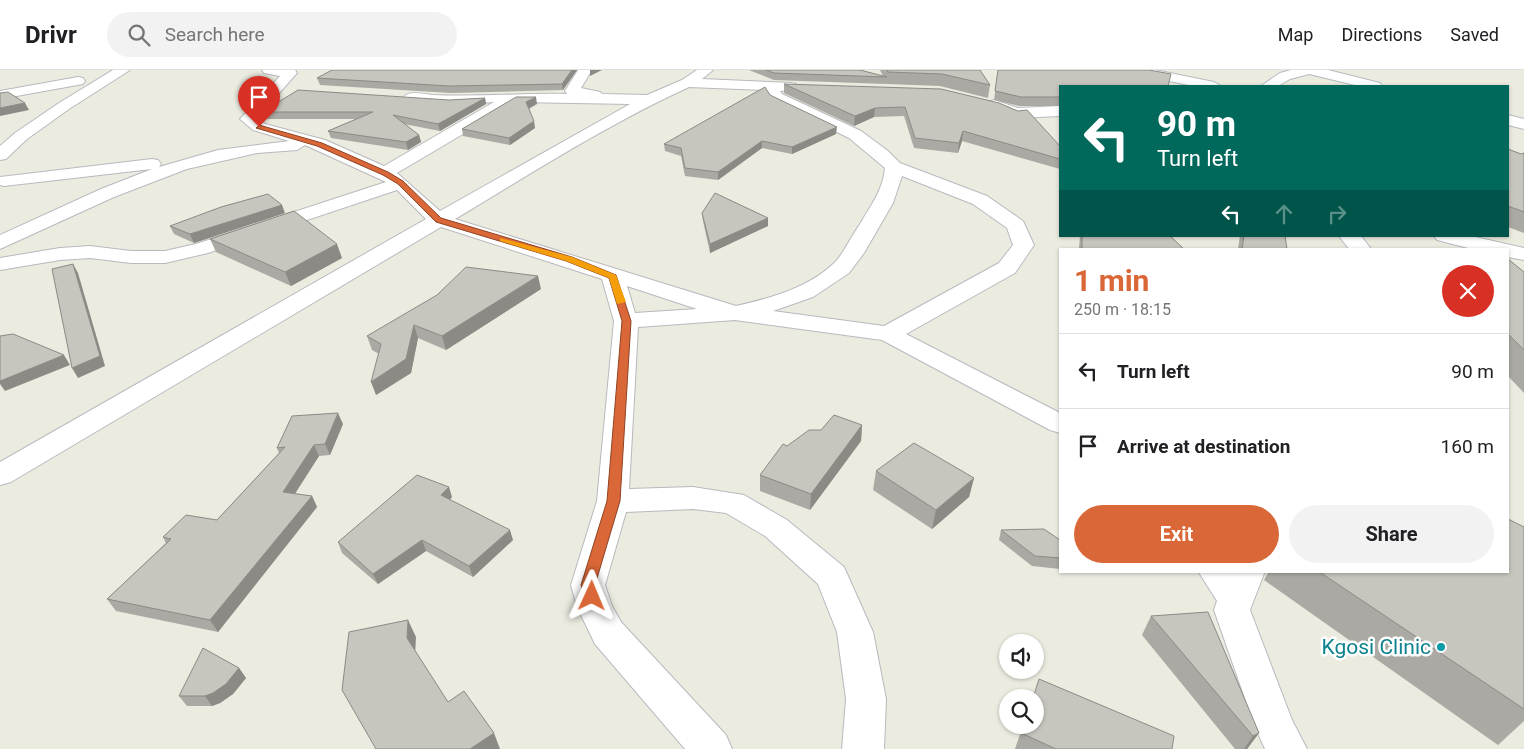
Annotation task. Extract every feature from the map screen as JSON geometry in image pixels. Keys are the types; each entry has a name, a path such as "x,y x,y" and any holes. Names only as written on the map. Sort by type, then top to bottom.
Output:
{"street":[{"path":"0,155 21,136 64,106 123,70"},
{"path":"269,70 296,71"},
{"path":"585,70 572,91 616,99"},
{"path":"0,475 438,220 649,100 687,84 706,70"},
{"path":"1134,70 1161,81 1203,85"},
{"path":"1270,85 1285,76 1306,70"},
{"path":"1311,70 1371,85"},
{"path":"296,71 248,119 259,127 319,144 393,178 438,220 569,259 613,276 735,313 888,334 1059,423"},
{"path":"0,95 80,76 82,86 64,106"},
{"path":"687,84 806,88"},
{"path":"773,87 772,90 776,97 865,140 881,152 894,167 980,200 1016,226 1024,246 1007,268 888,334"},
{"path":"277,89 296,91"},
{"path":"394,97 451,100 514,97 649,100"},
{"path":"0,264 60,254 90,252 131,257 165,257 202,249 393,178 514,97"},
{"path":"978,100 1017,113 1059,111"},
{"path":"1509,120 1524,124"},
{"path":"1,185 197,159 262,147 319,144"},
{"path":"0,243 132,181 197,159"},
{"path":"626,321 735,313 780,303 816,286 842,268 887,196 893,183 894,167"},
{"path":"1350,237 1360,248"},
{"path":"1448,237 1495,248"},
{"path":"1509,251 1524,254"},
{"path":"613,276 626,321 614,501 588,585 595,607 608,633 711,749"},
{"path":"614,501 693,498 733,503 776,528 832,576 855,632 866,699 863,749"},
{"path":"1233,581 1232,610 1275,727 1286,749"}],"building":[{"path":"332,70 572,70 562,84 449,86 317,78"},
{"path":"766,70 860,70 887,77 774,73"},
{"path":"887,70 980,70 990,85 942,74 888,72"},
{"path":"998,70 1149,70 1171,74 1168,85 1059,85 1059,97 1021,97 995,91"},
{"path":"784,84 941,89 999,103 1018,111 1027,110 1059,145 1059,159 963,131 959,143 915,138 905,107 875,108 855,116"},
{"path":"765,87 770,95 837,127 792,147 762,141 718,172 685,168 681,148 664,144"},
{"path":"298,90 449,100 485,98 438,124 393,115 419,135 406,142 328,131 373,112 262,112"},
{"path":"8,92 25,103 0,108 0,93"},
{"path":"516,97 536,97 526,102 534,121 509,138 462,129"},
{"path":"1509,149 1521,154 1524,153 1524,212 1509,206"},
{"path":"715,193 768,218 710,244 702,213"},
{"path":"268,194 282,205 190,234 170,226 221,207"},
{"path":"294,211 337,244 285,272 210,239"},
{"path":"1082,237 1171,237 1183,248 1082,248"},
{"path":"1244,237 1285,237 1287,248 1242,248"},
{"path":"1509,260 1524,272 1524,350 1509,335"},
{"path":"73,264 100,356 72,368 52,269"},
{"path":"466,267 538,276 442,336 414,325 406,359 371,382 381,344 367,336 437,295"},
{"path":"13,334 64,355 0,381 0,336"},
{"path":"338,413 325,444 314,445 283,492 312,496 210,620 107,599 171,539 163,537 186,515 217,520 285,447 277,448 292,416"},
{"path":"834,415 862,425 811,494 760,475 783,444 787,446 809,430 821,430"},
{"path":"914,443 974,478 936,510 876,471"},
{"path":"417,475 449,487 441,495 510,530 469,566 422,540 373,574 338,542"},
{"path":"1509,520 1524,527 1524,709 1321,573 1509,573"},
{"path":"1044,529 1059,539 1059,558 1035,556 1001,530"},
{"path":"1208,612 1259,733 1253,736 1151,616"},
{"path":"408,620 407,638 448,702 464,691 494,733 470,749 376,749 342,690 349,632"},
{"path":"203,648 239,668 226,684 213,693 205,696 179,696"},
{"path":"1039,679 1174,736 1172,749 1056,749 1023,734 1044,734 1044,689 1036,689"}],"slow traffic":[{"path":"503,239 569,259 613,276 621,302"}],"place":[{"name":"Kgosi Clinic","path":"1441,647"}],"route":[{"path":"259,127 319,144 385,173 400,182 438,220 569,259 613,276 626,321 614,501 588,585 592,596"}]}
